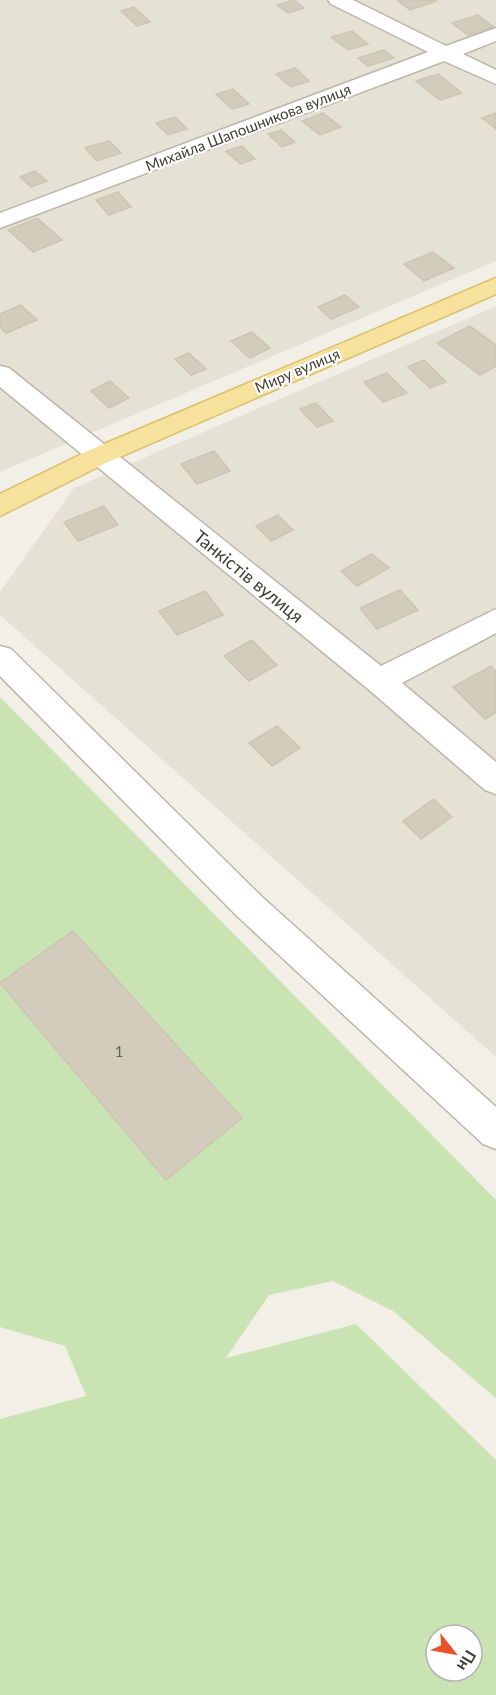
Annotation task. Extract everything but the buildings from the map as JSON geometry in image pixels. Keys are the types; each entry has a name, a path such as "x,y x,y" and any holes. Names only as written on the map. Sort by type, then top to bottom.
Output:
{"main road":[{"name":"Миру вулиця","path":"0,506 99,456 496,285"}],"street":[{"path":"338,0 496,78"},
{"name":"Михайла Шапошникова вулиця","path":"0,221 496,34"},
{"name":"Танкістів вулиця","path":"0,374 379,681 496,781"},
{"path":"379,681 496,620"},
{"path":"0,657 249,906 496,1131"}],"shaded area":[{"path":"0,0 496,0 496,261 0,472"},
{"path":"496,306 496,1057 0,615 0,592 74,488"}],"green space":[{"path":"0,697 496,1200 496,1398 393,1311 333,1281 269,1295 226,1358 356,1324 496,1460 496,1695 0,1695 0,1419 86,1396 65,1346 0,1327"}]}
